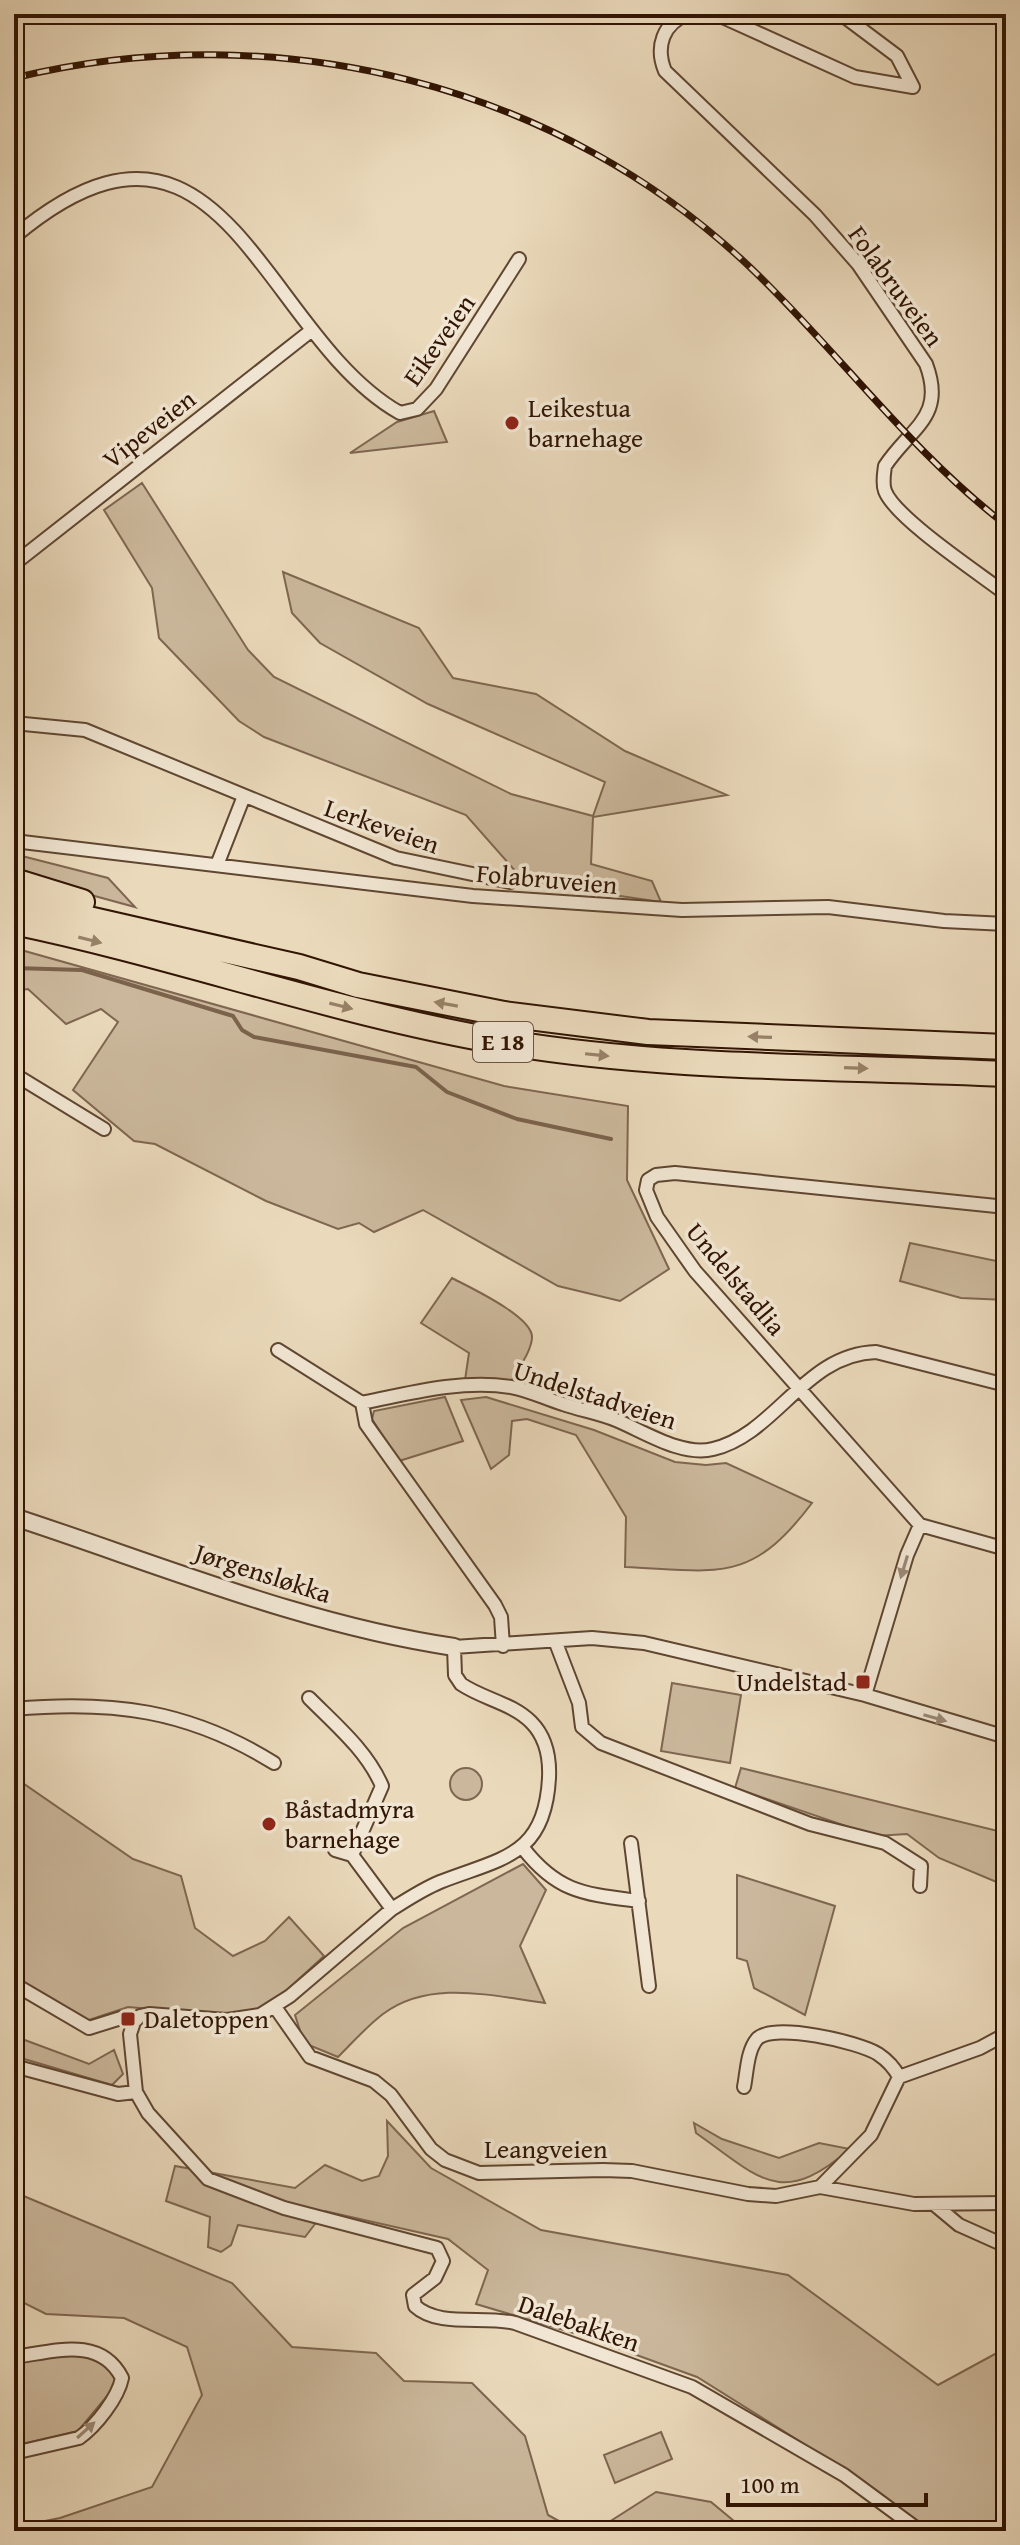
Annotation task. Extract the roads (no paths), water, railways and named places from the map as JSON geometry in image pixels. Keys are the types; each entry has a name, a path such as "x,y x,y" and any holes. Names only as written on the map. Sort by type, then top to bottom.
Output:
{"highway":[{"name":"E 18","path":"14,881 299,967"},
{"name":"E 18","path":"14,902 299,967 436,1002 578,1024 648,1032 1006,1047"},
{"name":"E 18","path":"14,922 365,1012 559,1051 730,1064 1006,1074"}],"street":[{"name":"Folabruveien","path":"688,14 675,19 660,42 659,57 665,71 815,215 858,264 926,364 932,379 932,405 923,423 885,466 885,492 933,538 1006,594"},
{"path":"716,14 855,77 913,87 897,56 841,14"},
{"name":"Eikeveien","path":"14,237 53,208 101,182 139,180 166,183 189,192 231,224 358,386 400,413 417,409 436,389 519,259"},
{"name":"Vipeveien","path":"14,564 312,330"},
{"name":"Lerkeveien","path":"14,723 85,730 396,858 510,882"},
{"path":"217,865 244,796"},
{"name":"Folabruveien","path":"14,841 473,896 682,910 828,907 944,921 1006,924"},
{"path":"14,1074 104,1129"},
{"name":"Undelstadlia","path":"920,1525 695,1271 657,1217 646,1190 648,1180 656,1175 675,1173 1006,1207"},
{"path":"278,1350 362,1403 366,1424 495,1605 501,1617 503,1646"},
{"path":"799,1387 841,1358 876,1352 1006,1385"},
{"name":"Undelstadveien","path":"362,1403 471,1383 490,1384 516,1388 612,1418 677,1445 712,1450 753,1427 799,1387"},
{"name":"Jørgensløkka","path":"14,1517 392,1638 454,1647 556,1643 592,1638 644,1643 865,1695 1006,1737"},
{"path":"865,1695 907,1555 920,1525 1006,1549"},
{"path":"556,1643 579,1703 582,1727 601,1743 810,1824 885,1843 921,1866 920,1886"},
{"path":"14,2066 118,2094 136,2092 130,2034 140,2016 246,2019 275,2007 392,1909 440,1882 501,1861 523,1848 541,1823 547,1806 548,1751 539,1731 522,1714 461,1684 455,1675 454,1647"},
{"path":"309,1698 361,1752 382,1786 352,1855"},
{"path":"14,1709 70,1704 124,1706 236,1740 274,1763"},
{"path":"631,1843 649,1986"},
{"path":"523,1848 551,1879 570,1890 639,1901"},
{"path":"335,1850 352,1855 392,1909"},
{"path":"14,1984 89,2028 121,2018 134,2022"},
{"name":"Leangveien","path":"275,2007 310,2057 374,2081 391,2095 431,2149 460,2168 499,2175 632,2171 776,2196 820,2187 893,2202 935,2205 1006,2203"},
{"path":"744,2087 751,2049 758,2038 770,2031 787,2031 867,2048 889,2062 899,2077"},
{"path":"820,2187 871,2135 899,2077 980,2048 1006,2034"},
{"name":"Dalebakken","path":"136,2092 148,2113 208,2179 284,2208 437,2248 443,2261 440,2271 413,2295 415,2306 422,2313 460,2319 492,2317 515,2323 692,2387 844,2475 920,2531"},
{"path":"935,2205 959,2225 1006,2246"},
{"path":"14,2357 87,2348 103,2355 122,2378 120,2388 88,2432 79,2438 14,2453"}],"waterway":[{"path":"14,968 82,970 233,1016 242,1030 254,1037 416,1067 447,1092 517,1119 611,1139"}],"railway":[{"path":"14,78 113,60 212,55 312,61 409,80 504,111 594,153 678,207 755,272 907,434 971,497 1006,525"}],"place":[{"name":"Leikestua barnehage","path":"512,423"},
{"name":"Undelstad","path":"863,1682"},
{"name":"Båstadmyra barnehage","path":"269,1824"},
{"name":"Daletoppen","path":"128,2019"}]}
